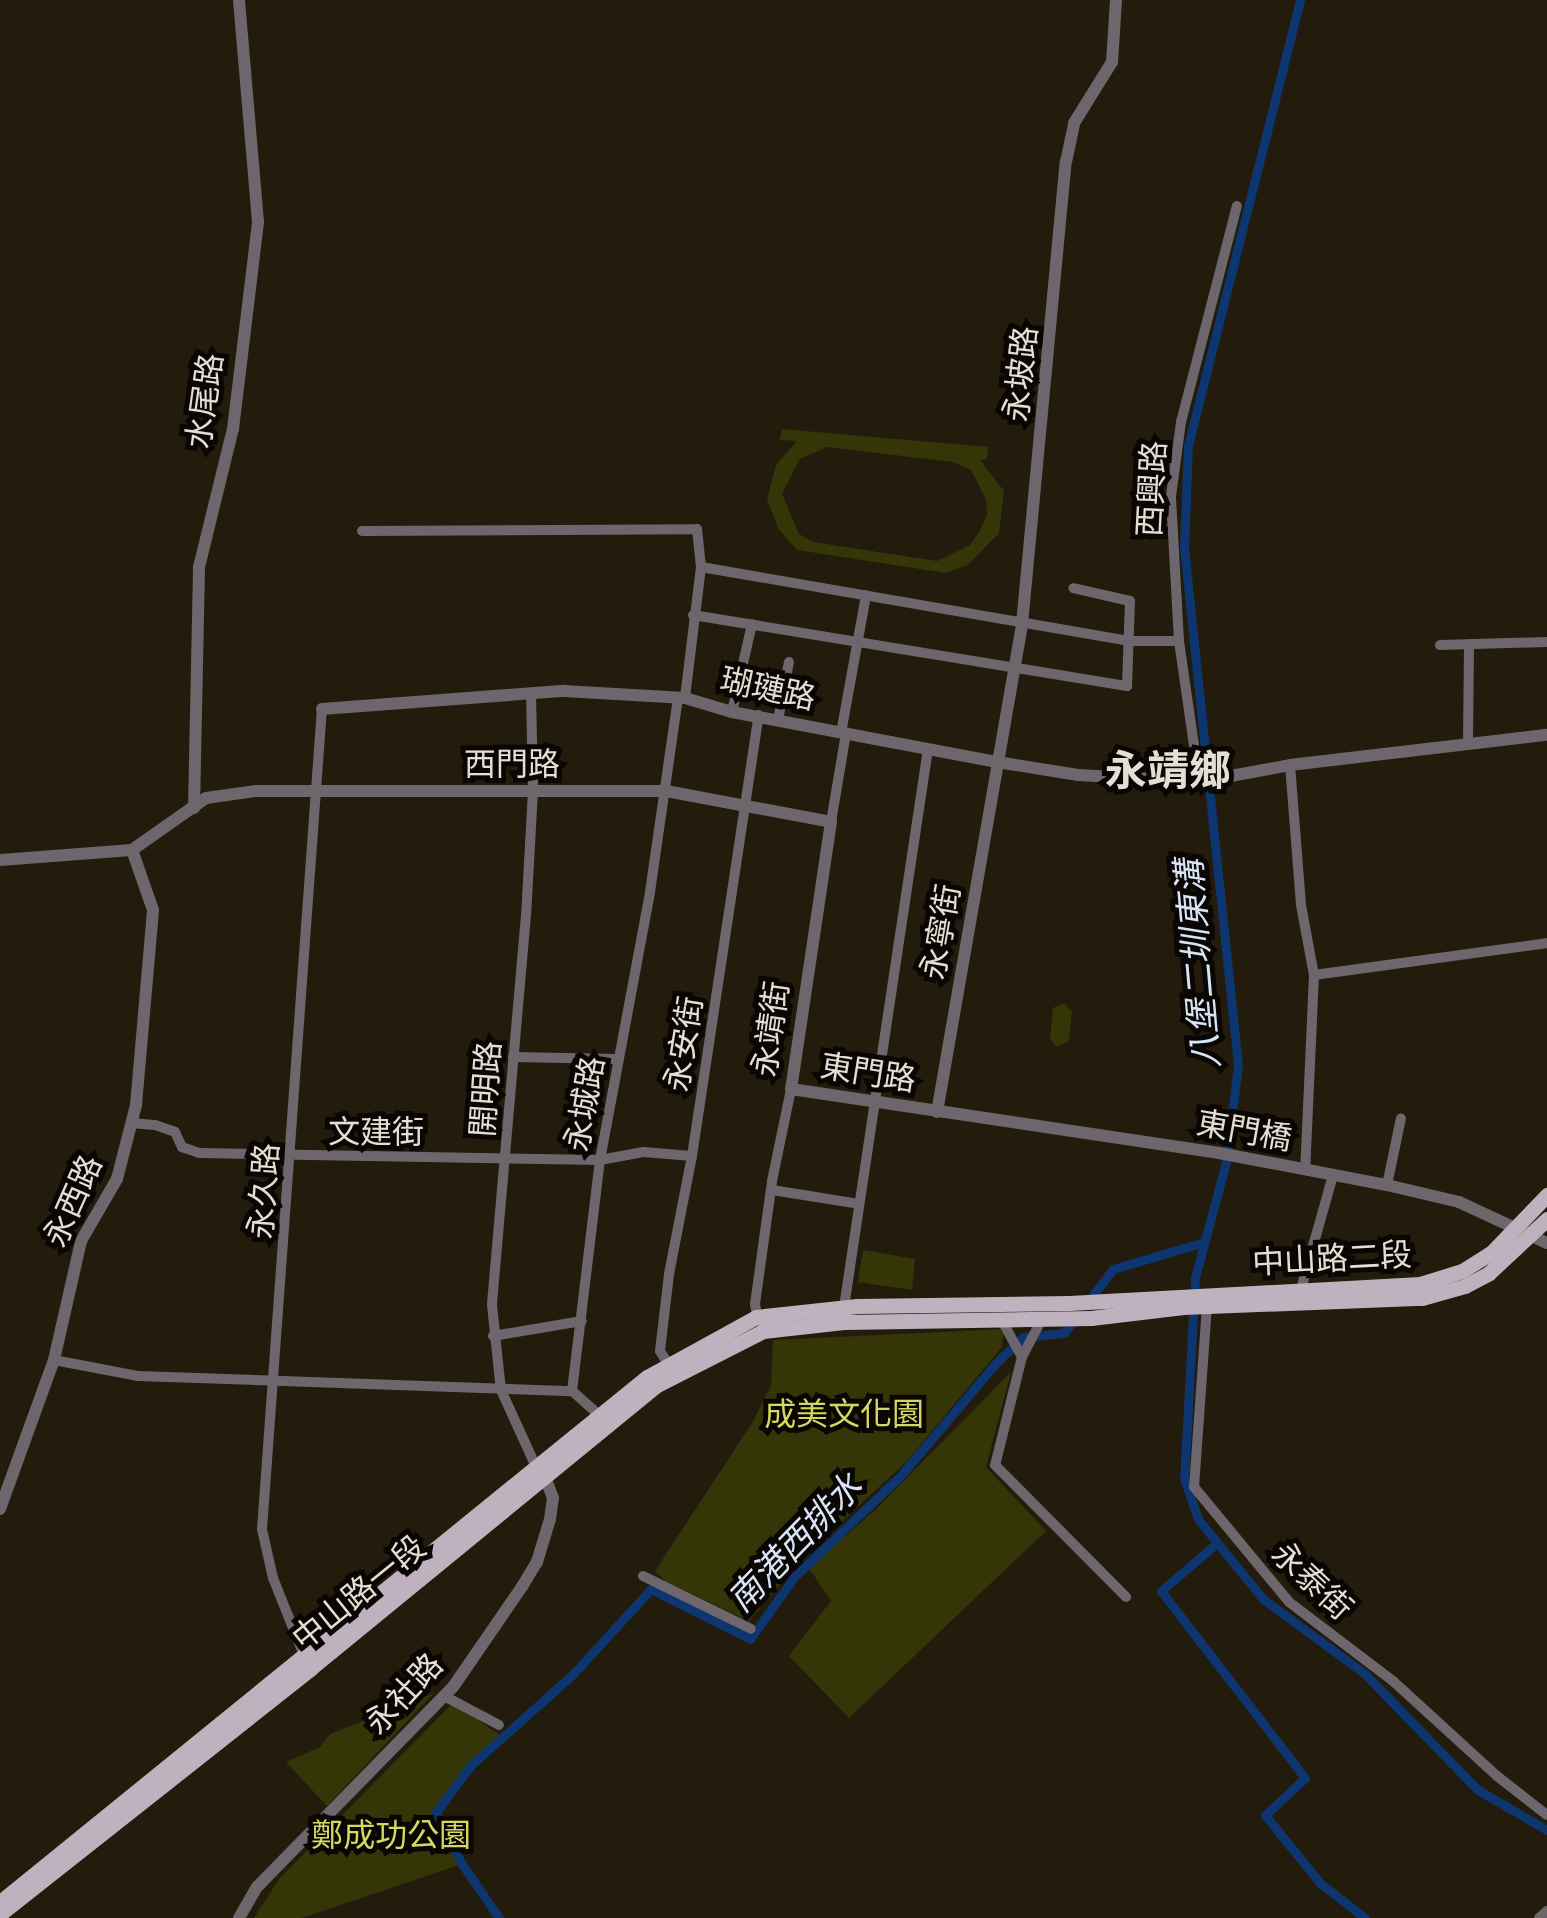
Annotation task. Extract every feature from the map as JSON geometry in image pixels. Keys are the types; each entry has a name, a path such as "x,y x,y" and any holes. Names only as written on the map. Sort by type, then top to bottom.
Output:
{"main road":[{"name":"中山路二段","path":"1208,1300 1300,1289 1420,1284 1462,1271 1533,1236 1547,1195"},
{"name":"中山路二段","path":"1208,1300 1422,1298 1465,1286 1489,1273 1547,1219"},
{"path":"759,1324 844,1308 1208,1300"},
{"path":"759,1324 1091,1318 1184,1301"},
{"name":"中山路一段","path":"540,1472 600,1415 672,1369 759,1324"},
{"name":"中山路一段","path":"0,1914 540,1472 672,1369"},
{"name":"中山路一段","path":"0,1902 307,1661"}],"street":[{"name":"水尾路","path":"194,808 199,567 234,429 258,222 239,0"},
{"name":"永坡路","path":"997,762 1022,624 1066,162 1074,124 1112,62 1116,0"},
{"name":"西興路","path":"1199,780 1180,641 1171,496 1176,457 1237,206"},
{"path":"362,531 697,529 701,567 1129,641 1180,641"},
{"name":"永城路","path":"572,1391 600,1160 666,791 701,567"},
{"path":"693,616 1127,686 1127,598 1073,588"},
{"name":"永靖街","path":"759,1324 772,1190 791,1089 858,642 872,596"},
{"path":"732,712 752,624"},
{"path":"1440,645 1547,642"},
{"path":"1468,644 1468,742"},
{"path":"778,720 789,662"},
{"name":"瑚璉路","path":"322,709 531,693 681,698 732,712 1078,775 1199,780 1290,765"},
{"name":"開明路","path":"531,693 533,791 493,1336 501,1390 540,1472"},
{"name":"永久路","path":"307,1661 272,1578 262,1529 322,709"},
{"name":"永安街","path":"672,1369 660,1351 759,716"},
{"path":"1305,1170 1314,975 1302,905 1290,765 1547,735"},
{"path":"844,1308 928,749"},
{"name":"永寧街","path":"936,1112 997,762"},
{"name":"西門路","path":"132,850 206,798 255,791 666,791 831,822"},
{"path":"0,860 17,862 132,850"},
{"name":"永西路","path":"0,1509 54,1360 81,1241 117,1179 132,1124 153,910 132,850"},
{"path":"1314,975 1547,943"},
{"path":"513,1056 618,1058"},
{"name":"東門路","path":"791,1089 936,1112"},
{"name":"東門橋","path":"936,1112 1219,1153 1386,1185 1459,1202 1533,1236"},
{"path":"1386,1185 1401,1118"},
{"name":"文建街","path":"132,1124 155,1124 174,1132 182,1148 198,1153 600,1160 643,1152 692,1156"},
{"path":"1300,1289 1333,1175"},
{"path":"772,1190 859,1204"},
{"name":"永泰街","path":"1208,1300 1194,1486 1289,1602 1393,1681 1497,1776 1547,1815"},
{"path":"1002,1319 1022,1358"},
{"path":"1042,1319 1022,1358 995,1465 1126,1597"},
{"path":"493,1336 582,1321"},
{"path":"54,1360 138,1376 572,1391 600,1415"},
{"name":"永社路","path":"239,1918 257,1887 444,1696 537,1562 553,1498 540,1472"},
{"path":"643,1576 751,1628"},
{"path":"444,1696 499,1725"},
{"path":"1540,1918 1547,1911"}],"green space":[{"path":"782,429 988,447 987,459 980,460 1004,491 999,533 968,565 946,573 797,550 778,528 767,499 776,465 797,441 780,440","holes":["827,447 953,462 971,470 986,499 987,515 970,545 937,561 813,542 799,534 782,494 800,459"]},
{"path":"1064,1003 1072,1012 1069,1041 1057,1047 1050,1039 1053,1008"},
{"path":"863,1250 915,1259 912,1290 858,1282"},
{"name":"成美文化園","path":"1004,1329 1002,1347 908,1460 803,1558 749,1621 665,1581 655,1571 752,1423 771,1386 773,1340"},
{"name":"成美文化園","path":"1011,1372 986,1467 1046,1531 849,1718 789,1656 831,1601 809,1568 875,1510"},
{"path":"434,1693 327,1806 286,1762 320,1747 330,1734"},
{"name":"鄭成功公園","path":"453,1703 503,1737 471,1765 436,1812 459,1865 302,1918 254,1918 279,1879"}],"waterway":[{"name":"八堡二圳東溝","path":"1300,0 1188,445 1184,547 1238,1065 1226,1162 1195,1278 1184,1478 1198,1519 1263,1599 1365,1674 1478,1790 1547,1830"},
{"name":"南港西排水","path":"1087,1303 1113,1269 1201,1243"},
{"name":"南港西排水","path":"499,1918 462,1864 436,1812 471,1765 573,1674 651,1589 750,1639 794,1577 901,1475 995,1364 1023,1337 1064,1333 1075,1319"},
{"path":"1217,1543 1161,1591 1305,1778 1265,1815 1320,1883 1365,1918"}],"district":[{"name":"永靖鄉","path":"1168,771"}]}
